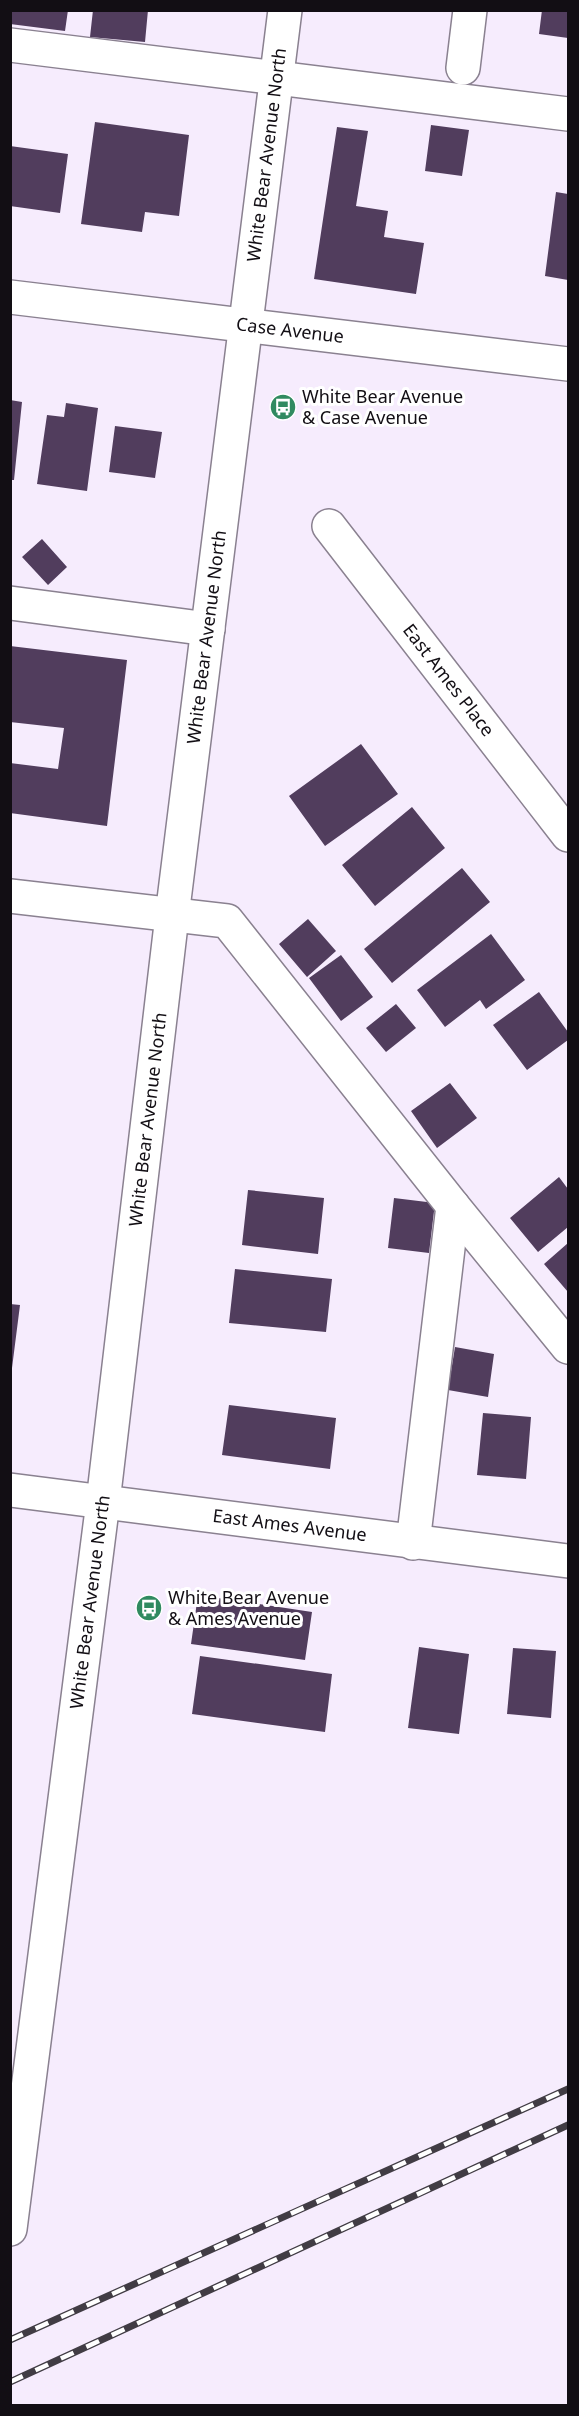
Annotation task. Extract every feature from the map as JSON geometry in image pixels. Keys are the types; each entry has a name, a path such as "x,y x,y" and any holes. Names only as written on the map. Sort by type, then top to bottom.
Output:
{"main road":[{"name":"White Bear Avenue North","path":"10,2229 104,1503 172,916 285,10"},
{"path":"463,68 470,10"},
{"path":"10,45 568,114"},
{"name":"Case Avenue","path":"10,297 568,364"},
{"name":"East Ames Place","path":"329,526 568,835"},
{"path":"10,603 208,629"},
{"path":"10,896 228,921 453,1206 568,1347"},
{"path":"413,1543 453,1206"},
{"name":"East Ames Avenue","path":"10,1490 568,1561"}],"building":[{"path":"10,10 68,10 65,31 10,24"},
{"path":"93,10 148,10 145,42 90,37"},
{"path":"542,10 568,10 568,38 539,34"},
{"path":"95,122 189,135 179,216 145,212 142,232 81,224"},
{"path":"431,125 469,130 462,176 425,171"},
{"path":"337,127 368,131 356,206 388,211 384,237 424,243 416,294 314,279"},
{"path":"10,146 68,154 60,213 10,206"},
{"path":"556,192 568,194 568,280 545,276"},
{"path":"10,400 22,402 14,480 10,480"},
{"path":"66,403 98,408 87,491 37,484 47,415 64,417"},
{"path":"115,426 162,432 155,478 109,472"},
{"path":"42,539 67,567 48,585 22,557"},
{"path":"10,646 127,660 107,826 10,813 10,763 58,769 64,728 10,722"},
{"path":"361,744 398,794 325,846 289,796"},
{"path":"412,807 445,848 375,906 342,865"},
{"path":"462,868 490,902 392,983 364,949"},
{"path":"308,919 336,951 307,977 279,944"},
{"path":"491,934 525,980 486,1009 480,1000 445,1027 417,990"},
{"path":"341,955 373,997 341,1021 309,978"},
{"path":"539,992 568,1032 568,1040 527,1070 493,1025"},
{"path":"396,1004 416,1028 386,1052 366,1028"},
{"path":"450,1083 477,1118 437,1148 411,1111"},
{"path":"559,1177 568,1189 568,1227 538,1252 510,1218"},
{"path":"248,1190 324,1198 318,1254 242,1245"},
{"path":"394,1198 435,1203 429,1253 388,1248"},
{"path":"568,1243 568,1292 544,1264"},
{"path":"235,1269 332,1279 326,1332 229,1323"},
{"path":"10,1304 20,1305 12,1368 10,1368"},
{"path":"455,1347 494,1354 488,1397 448,1390"},
{"path":"229,1405 336,1418 330,1469 222,1455"},
{"path":"483,1413 531,1417 526,1479 477,1475"},
{"path":"198,1595 312,1612 305,1660 191,1644"},
{"path":"419,1647 469,1654 459,1734 408,1728"},
{"path":"513,1648 556,1651 551,1718 507,1714"},
{"path":"200,1656 332,1674 325,1732 192,1714"}],"railway":[{"path":"10,2340 568,2089"},
{"path":"10,2382 568,2125"}],"place":[{"name":"White Bear Avenue & Case Avenue","path":"283,407"},
{"name":"White Bear Avenue & Ames Avenue","path":"149,1608"}]}
